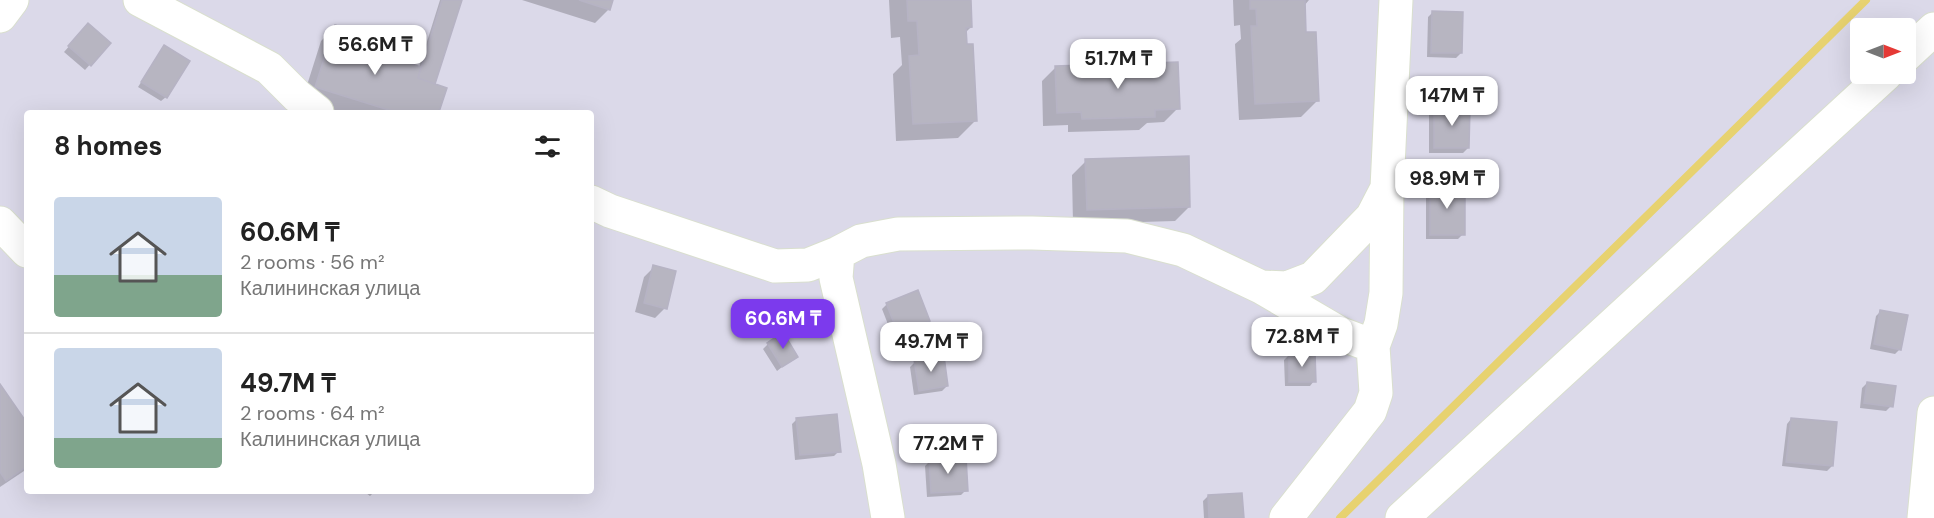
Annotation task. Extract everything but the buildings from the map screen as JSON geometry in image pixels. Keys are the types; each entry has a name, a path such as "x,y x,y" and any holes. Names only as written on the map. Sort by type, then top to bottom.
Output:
{"street":[{"path":"0,16 12,0"},
{"path":"140,0 269,68 314,110"},
{"path":"1286,518 1370,411 1376,393 1373,346 1381,324 1386,293 1387,188 1396,0"},
{"path":"1916,46 1934,29"},
{"path":"1402,518 1875,84"},
{"path":"1261,287 1287,288 1313,278 1372,217 1387,188"},
{"path":"594,203 610,211 775,266 808,266 838,254 861,241 898,234 1032,233 1127,236 1183,250 1261,287 1341,334 1373,346"},
{"path":"0,223 24,248"},
{"path":"838,254 836,278 879,464 888,518"},
{"path":"1924,518 1934,412"}],"waterway":[{"path":"1340,518 1866,0"}]}
